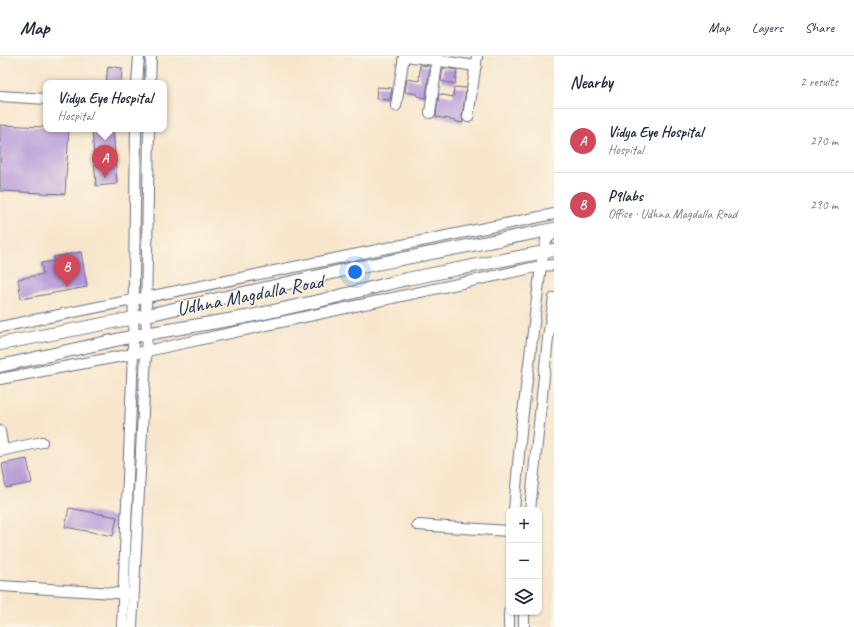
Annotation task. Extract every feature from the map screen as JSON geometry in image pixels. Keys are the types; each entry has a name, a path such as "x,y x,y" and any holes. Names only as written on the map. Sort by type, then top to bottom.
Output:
{"main road":[{"name":"Udhna Magdalla Road","path":"0,344 140,317 345,270 554,229"},
{"name":"Udhna Magdalla Road","path":"0,366 134,336 246,317 324,300 407,279 549,251"}],"street":[{"path":"138,80 139,56"},
{"path":"150,80 151,56"},
{"path":"396,106 405,56 476,61 468,117"},
{"path":"430,113 438,58"},
{"path":"0,96 43,99"},
{"path":"122,627 129,594 147,334 135,299 136,132"},
{"path":"132,627 129,594 134,336 147,297 149,132"},
{"path":"0,327 554,214"},
{"path":"514,507 522,421 541,266 549,251 546,240 554,233"},
{"path":"0,380 134,354 541,266 554,265"},
{"path":"213,283 216,300"},
{"path":"530,507 551,339 554,298"},
{"path":"0,431 2,450 42,442"},
{"path":"417,525 506,532"},
{"path":"0,586 129,594"},
{"path":"509,615 509,627"},
{"path":"524,615 524,627"}],"building":[{"path":"420,65 430,66 426,98 417,96 417,94 405,92 407,79 419,81"},
{"path":"108,66 122,68 121,80 106,80"},
{"path":"443,68 457,70 455,84 441,81"},
{"path":"377,87 392,88 390,100 376,99"},
{"path":"454,87 466,88 462,116 463,123 436,117 439,94 453,97"},
{"path":"0,125 43,127 43,132 69,132 65,194 0,191"},
{"path":"92,132 113,132 117,184 96,186"},
{"path":"81,252 87,287 21,299 18,279 43,274 41,263 54,261 54,257"},
{"path":"27,459 32,483 6,488 2,464"},
{"path":"69,508 117,517 113,536 65,527"}],"place":[{"name":"Vidya Eye Hospital","path":"105,178"},
{"name":"P9labs","path":"67,287"}]}
